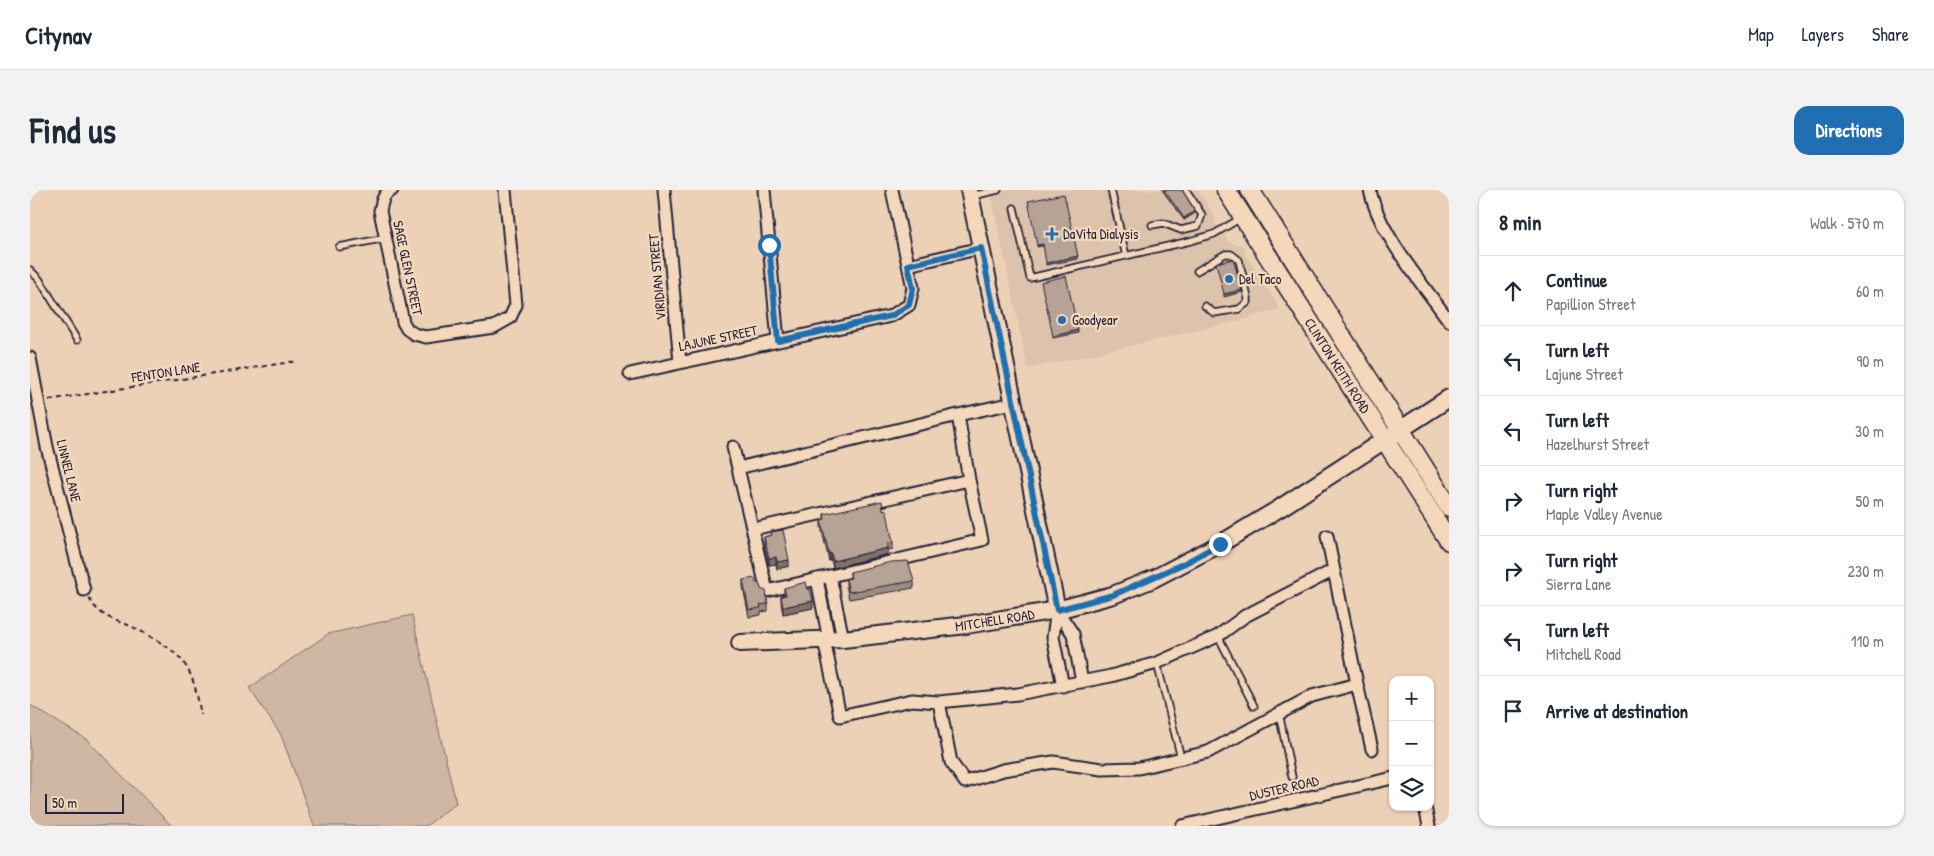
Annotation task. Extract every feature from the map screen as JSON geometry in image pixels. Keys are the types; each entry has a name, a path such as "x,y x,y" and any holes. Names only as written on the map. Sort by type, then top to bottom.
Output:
{"main road":[{"name":"CLINTON KEITH ROAD","path":"1226,190 1306,319 1449,507"},
{"name":"CLINTON KEITH ROAD","path":"1250,190 1393,435 1449,541"}],"street":[{"path":"374,190 382,199 392,190"},
{"name":"SAGE GLEN STREET","path":"382,199 380,211 404,322 407,329 414,334 426,337 494,326 510,318 516,305 505,190"},
{"name":"VIRIDIAN STREET","path":"664,190 680,362"},
{"path":"764,190 778,341"},
{"path":"892,190 908,265 981,248"},
{"path":"1370,190 1381,221 1395,245 1449,321"},
{"path":"969,193 1057,610 1053,637 1063,686"},
{"name":"LAJUNE STREET","path":"630,374 891,316 909,305 913,288 908,265"},
{"name":"LINNEL LANE","path":"30,358 47,447 84,590"},
{"name":"MITCHELL ROAD","path":"740,643 832,640 966,625 1057,610 1113,595 1185,563 1280,508 1449,398"},
{"path":"738,468 1014,403"},
{"path":"733,448 767,591 982,540 958,416"},
{"path":"753,529 969,480"},
{"path":"1327,536 1356,684 1372,749"},
{"path":"830,576 832,640 840,716 912,700 939,702 1018,694 1111,676 1157,663 1218,636 1245,616 1334,570"},
{"path":"817,579 832,640"},
{"path":"1057,610 1073,634 1082,682"},
{"path":"939,702 951,762 964,782 1003,770 1053,762 1102,769 1139,768 1208,752 1312,696 1356,684"},
{"name":"DUSTER ROAD","path":"1182,826 1389,779"},
{"path":"1426,811 1429,826"}],"lane":[{"path":"969,193 998,190"},
{"path":"1111,190 1126,256"},
{"path":"1152,225 1163,223 1181,230 1198,226 1202,215 1186,190"},
{"path":"1014,208 1030,278 1214,234 1243,217"},
{"path":"339,247 386,238"},
{"path":"1197,271 1225,254 1235,256 1239,260 1248,298 1248,302 1239,309 1214,313 1205,306"},
{"path":"30,270 39,279 77,340"},
{"path":"1218,636 1254,706"},
{"path":"1157,663 1181,758"},
{"path":"1279,713 1292,777"}],"path":[{"name":"FENTON LANE","path":"39,402 297,361"},
{"path":"84,590 92,605 102,616 134,628 170,648 182,658 190,672 198,697 200,716"}],"shaded area":[{"path":"990,190 1198,190 1216,218 1215,224 1229,242 1244,246 1245,254 1280,309 1234,322 1028,369"},
{"path":"412,615 456,803 426,826 314,826 281,735 249,688 328,634"},
{"path":"30,705 86,739 172,826 30,826"}],"building":[{"path":"1164,190 1182,190 1195,211 1184,218"},
{"path":"1064,194 1078,256 1046,263 1043,244 1037,245 1028,201"},
{"name":"Del Taco","path":"1233,259 1242,290 1224,294 1216,263"},
{"path":"1066,276 1078,330 1053,336 1041,282"},
{"path":"882,501 883,510 885,509 887,512 893,543 888,543 888,548 833,561 831,553 829,554 821,520 825,519 824,514"},
{"path":"783,530 789,560 777,562 776,557 769,558 764,537 772,535 771,532"},
{"path":"908,561 914,581 849,592 846,579 851,578 850,572 891,562"},
{"path":"755,578 756,583 759,583 761,589 766,591 768,604 760,605 761,608 749,610 743,580"},
{"path":"806,582 813,601 783,607 781,596 786,595 784,588"}],"place":[{"name":"DaVita Dialysis","path":"1052,234"},
{"name":"Del Taco","path":"1229,279"},
{"name":"Goodyear","path":"1062,320"}],"route":[{"path":"769,245 778,341 891,316 909,305 913,288 908,265 981,248 1057,610 1113,595 1153,579 1220,544"}]}
